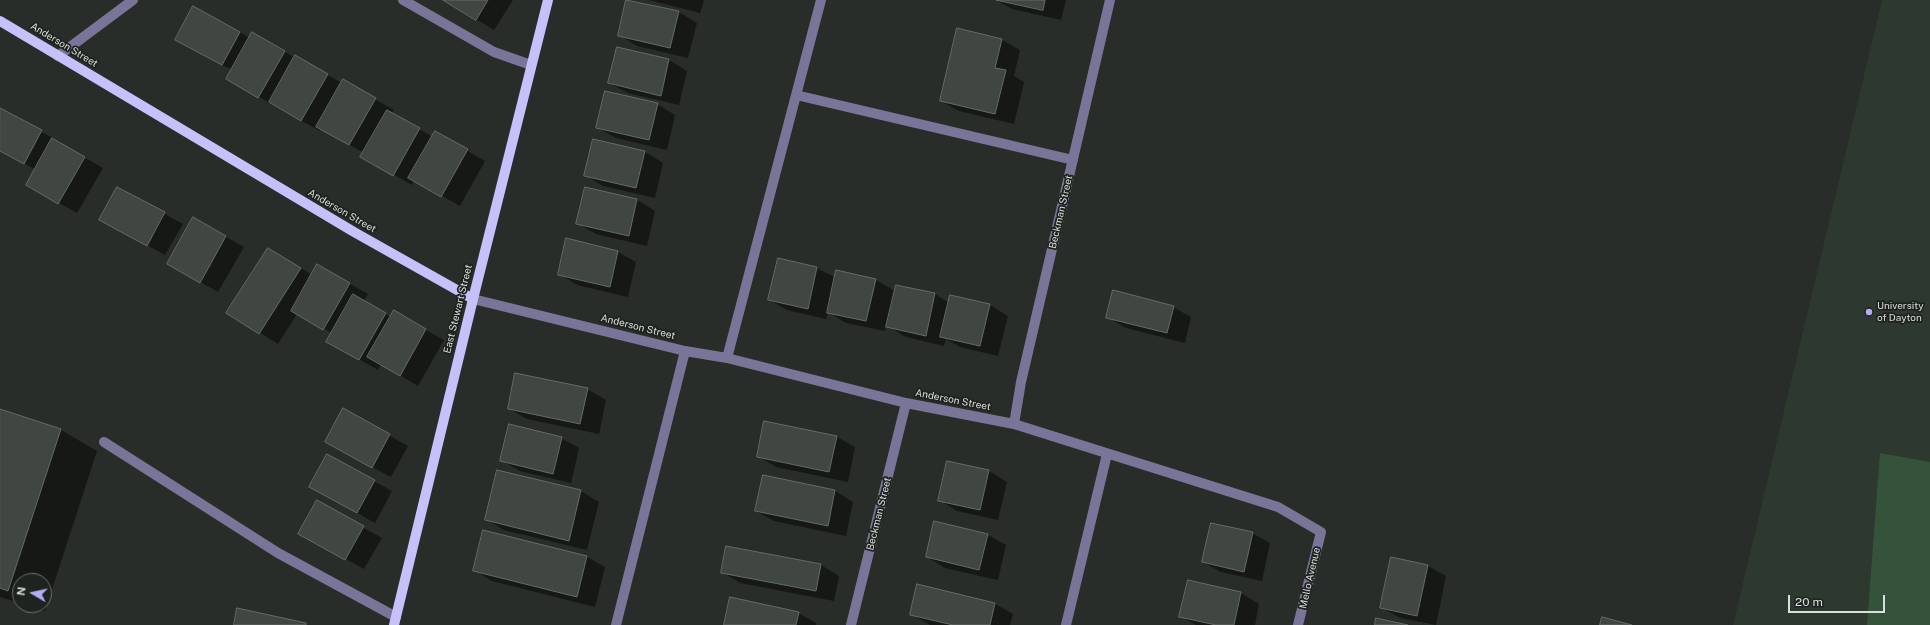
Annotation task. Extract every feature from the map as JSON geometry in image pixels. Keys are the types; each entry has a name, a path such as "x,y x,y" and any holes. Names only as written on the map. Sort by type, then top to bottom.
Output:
{"main road":[{"name":"East Stewart Street","path":"395,621 472,299 548,0"},
{"name":"Anderson Street","path":"0,21 354,232 472,299"}],"street":[{"path":"58,56 134,0"},
{"path":"403,0 494,52 531,65"},
{"path":"727,358 821,0"},
{"name":"Beckman Street","path":"1014,424 1021,382 1110,0"},
{"path":"796,95 1073,160"},
{"name":"Anderson Street","path":"472,299 686,351 727,358 906,403 1014,424 1278,507 1321,532"},
{"path":"616,625 686,351"},
{"name":"Beckman Street","path":"851,625 906,403"},
{"path":"104,442 278,553 395,621"},
{"path":"1066,625 1107,454"},
{"name":"Mello Avenue","path":"1298,625 1321,532"}],"shaded area":[{"name":"University of Dayton","path":"1882,0 1930,0 1930,625 1733,625"}],"green space":[{"path":"1880,453 1930,462 1930,625 1867,625"}],"building":[{"path":"443,0 488,0 476,20"},
{"path":"626,0 679,11 670,48 618,36"},
{"path":"996,0 1045,0 1043,10"},
{"path":"193,6 240,32 222,65 175,40"},
{"path":"957,28 1002,39 995,68 1006,70 995,114 940,101"},
{"path":"252,32 285,51 258,98 226,79"},
{"path":"617,47 669,59 661,96 608,83"},
{"path":"295,55 328,74 301,121 269,102"},
{"path":"343,79 376,98 349,145 316,127"},
{"path":"605,91 658,103 649,140 596,128"},
{"path":"0,108 42,130 24,164 0,151"},
{"path":"387,110 420,128 393,176 360,157"},
{"path":"435,131 468,149 441,197 408,178"},
{"path":"52,138 85,157 58,204 26,185"},
{"path":"593,139 645,151 636,188 584,176"},
{"path":"117,187 165,212 147,246 99,220"},
{"path":"585,187 637,199 629,236 576,224"},
{"path":"193,217 226,236 200,283 167,264"},
{"path":"566,238 618,251 610,287 558,275"},
{"path":"268,248 301,268 259,334 226,313"},
{"path":"778,258 817,267 808,309 768,300"},
{"path":"317,264 350,283 323,330 291,311"},
{"path":"836,270 876,279 866,321 827,313"},
{"path":"896,285 935,293 926,336 886,327"},
{"path":"1113,290 1174,306 1167,333 1106,318"},
{"path":"353,294 386,313 359,360 326,342"},
{"path":"950,295 990,304 980,346 940,337"},
{"path":"394,310 426,329 400,376 367,357"},
{"path":"515,373 588,388 580,424 508,409"},
{"path":"343,408 390,434 372,468 325,442"},
{"path":"0,409 61,429 14,573 12,573 12,579 8,591 0,588"},
{"path":"764,421 837,436 829,472 757,457"},
{"path":"509,424 562,437 553,474 500,461"},
{"path":"327,454 375,480 357,513 309,487"},
{"path":"947,461 989,470 980,510 938,501"},
{"path":"497,470 581,490 569,541 485,520"},
{"path":"763,475 835,490 828,526 755,511"},
{"path":"317,500 364,526 345,560 298,534"},
{"path":"934,521 988,534 979,570 926,557"},
{"path":"1211,523 1253,532 1244,572 1202,562"},
{"path":"483,530 587,556 577,597 473,571"},
{"path":"726,546 821,564 816,591 721,573"},
{"path":"1391,557 1428,565 1417,616 1380,608"},
{"path":"1188,580 1241,592 1234,625 1216,625 1179,617"},
{"path":"917,584 995,603 990,625 953,625 910,615"},
{"path":"730,597 799,612 796,625 724,625"},
{"path":"237,608 306,623 306,625 234,625"},
{"path":"1602,617 1632,625 1600,625"},
{"path":"1376,618 1408,625 1375,625"}],"place":[{"name":"University of Dayton","path":"1869,312"}]}
